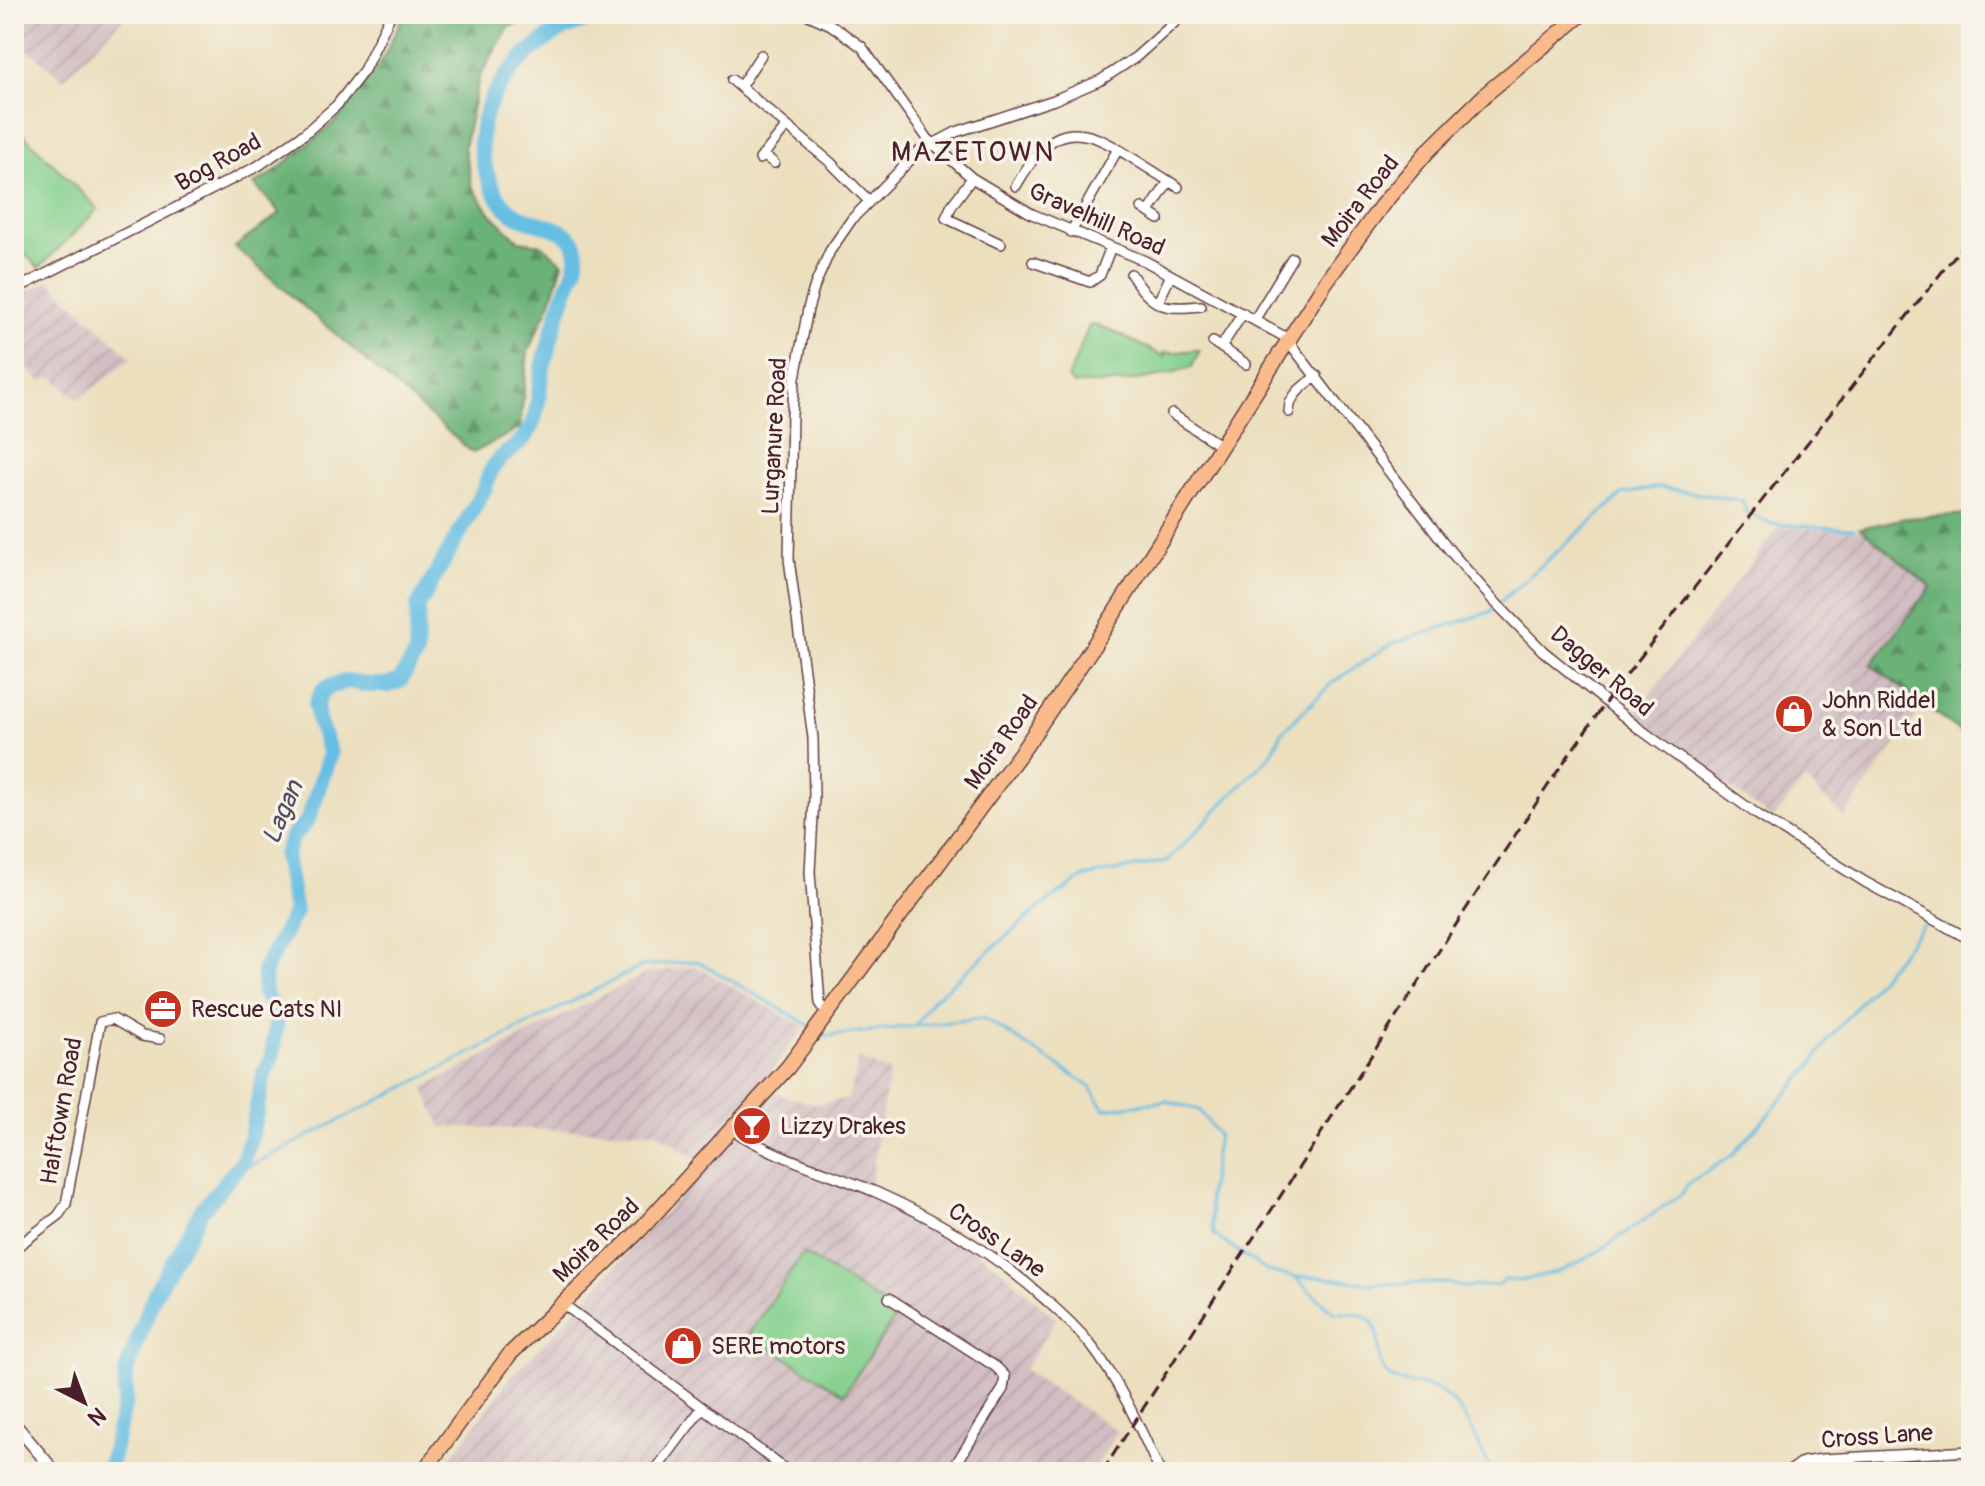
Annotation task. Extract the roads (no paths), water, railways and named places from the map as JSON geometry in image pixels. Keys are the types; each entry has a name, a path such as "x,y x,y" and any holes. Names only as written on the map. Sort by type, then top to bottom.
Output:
{"highway":[{"name":"Moira Road","path":"423,1472 504,1361 639,1231 773,1084 819,1024 1025,747 1347,249 1427,152 1487,93 1582,14"}],"street":[{"name":"Bog Road","path":"14,290 258,166 304,134 337,105 364,70 391,14"},
{"name":"Gravelhill Road","path":"806,14 831,25 862,47 932,143 972,178 1024,210 1171,275 1289,340"},
{"name":"Lurganure Road","path":"819,1024 811,895 815,770 813,738 789,559 792,414 801,341 815,285 841,233 903,165 932,143 1101,80 1136,57 1184,14"},
{"path":"761,55 736,84 830,162 869,201"},
{"path":"774,163 762,157 787,126"},
{"path":"1016,186 1041,149 1069,134 1093,135 1173,184 1146,210 1159,219"},
{"path":"1071,232 1118,149"},
{"path":"972,178 946,218 1001,244"},
{"path":"1033,262 1090,282 1100,275 1111,247"},
{"path":"1255,319 1286,261"},
{"path":"1131,274 1144,296 1171,309 1201,306"},
{"path":"1158,302 1171,275"},
{"path":"1243,313 1217,344 1246,364"},
{"name":"Dagger Road","path":"1289,340 1418,511 1492,599 1559,664 1707,779 1842,868 1971,940"},
{"path":"1289,412 1289,406 1300,387 1317,376"},
{"path":"1172,414 1221,446"},
{"name":"Halftown Road","path":"14,1249 58,1216 66,1204 100,1022 113,1019 142,1036 160,1039"},
{"name":"Cross Lane","path":"733,1130 763,1149 928,1216 1014,1272 1091,1345 1124,1397 1160,1472"},
{"path":"889,1298 996,1367 1005,1376 1003,1389 951,1472"},
{"path":"563,1304 789,1472"},
{"path":"654,1472 702,1408"},
{"path":"14,1423 55,1472"},
{"name":"Cross Lane","path":"1788,1472 1803,1462 1822,1459 1971,1451"}],"waterway":[{"name":"Lagan","path":"108,1472 125,1402 126,1371 155,1293 201,1211 243,1161 251,1136 264,1073 272,1058 277,1016 264,992 264,970 295,912 285,856 292,837 308,820 330,753 318,720 316,704 323,690 347,681 369,685 388,685 400,681 416,654 418,606 485,488 494,466 522,440 535,417 543,367 577,256 570,237 552,227 520,217 498,197 484,165 481,144 489,105 512,70 543,42 571,26 606,14"},
{"path":"1500,602 1623,494 1659,487 1743,501 1746,513 1772,524 1854,529"},
{"path":"915,1026 933,1000 1040,907 1084,877 1167,861 1271,755 1282,732 1333,682 1391,644 1490,612 1494,608"},
{"path":"820,1032 827,1036 984,1018 1088,1085 1105,1109 1167,1101 1199,1110 1218,1135 1209,1195 1214,1235 1267,1271 1294,1277 1321,1277 1371,1284 1498,1285 1505,1280 1520,1281 1560,1271 1593,1255 1731,1156 1809,1069 1828,1040 1924,925"},
{"path":"234,1174 642,966 697,961 810,1026"},
{"path":"1297,1279 1334,1313 1355,1314 1368,1319 1375,1327 1384,1371 1393,1379 1435,1389 1457,1406 1494,1472"}],"railway":[{"path":"1102,1472 1561,766 1611,695 1971,235"}],"place":[{"name":"John Riddel & Son Ltd","path":"1794,714"},
{"name":"Rescue Cats NI","path":"163,1009"},
{"name":"Lizzy Drakes","path":"752,1126"},
{"name":"SERE motors","path":"683,1346"}],"district":[{"name":"MAZETOWN","path":"973,151"}]}
